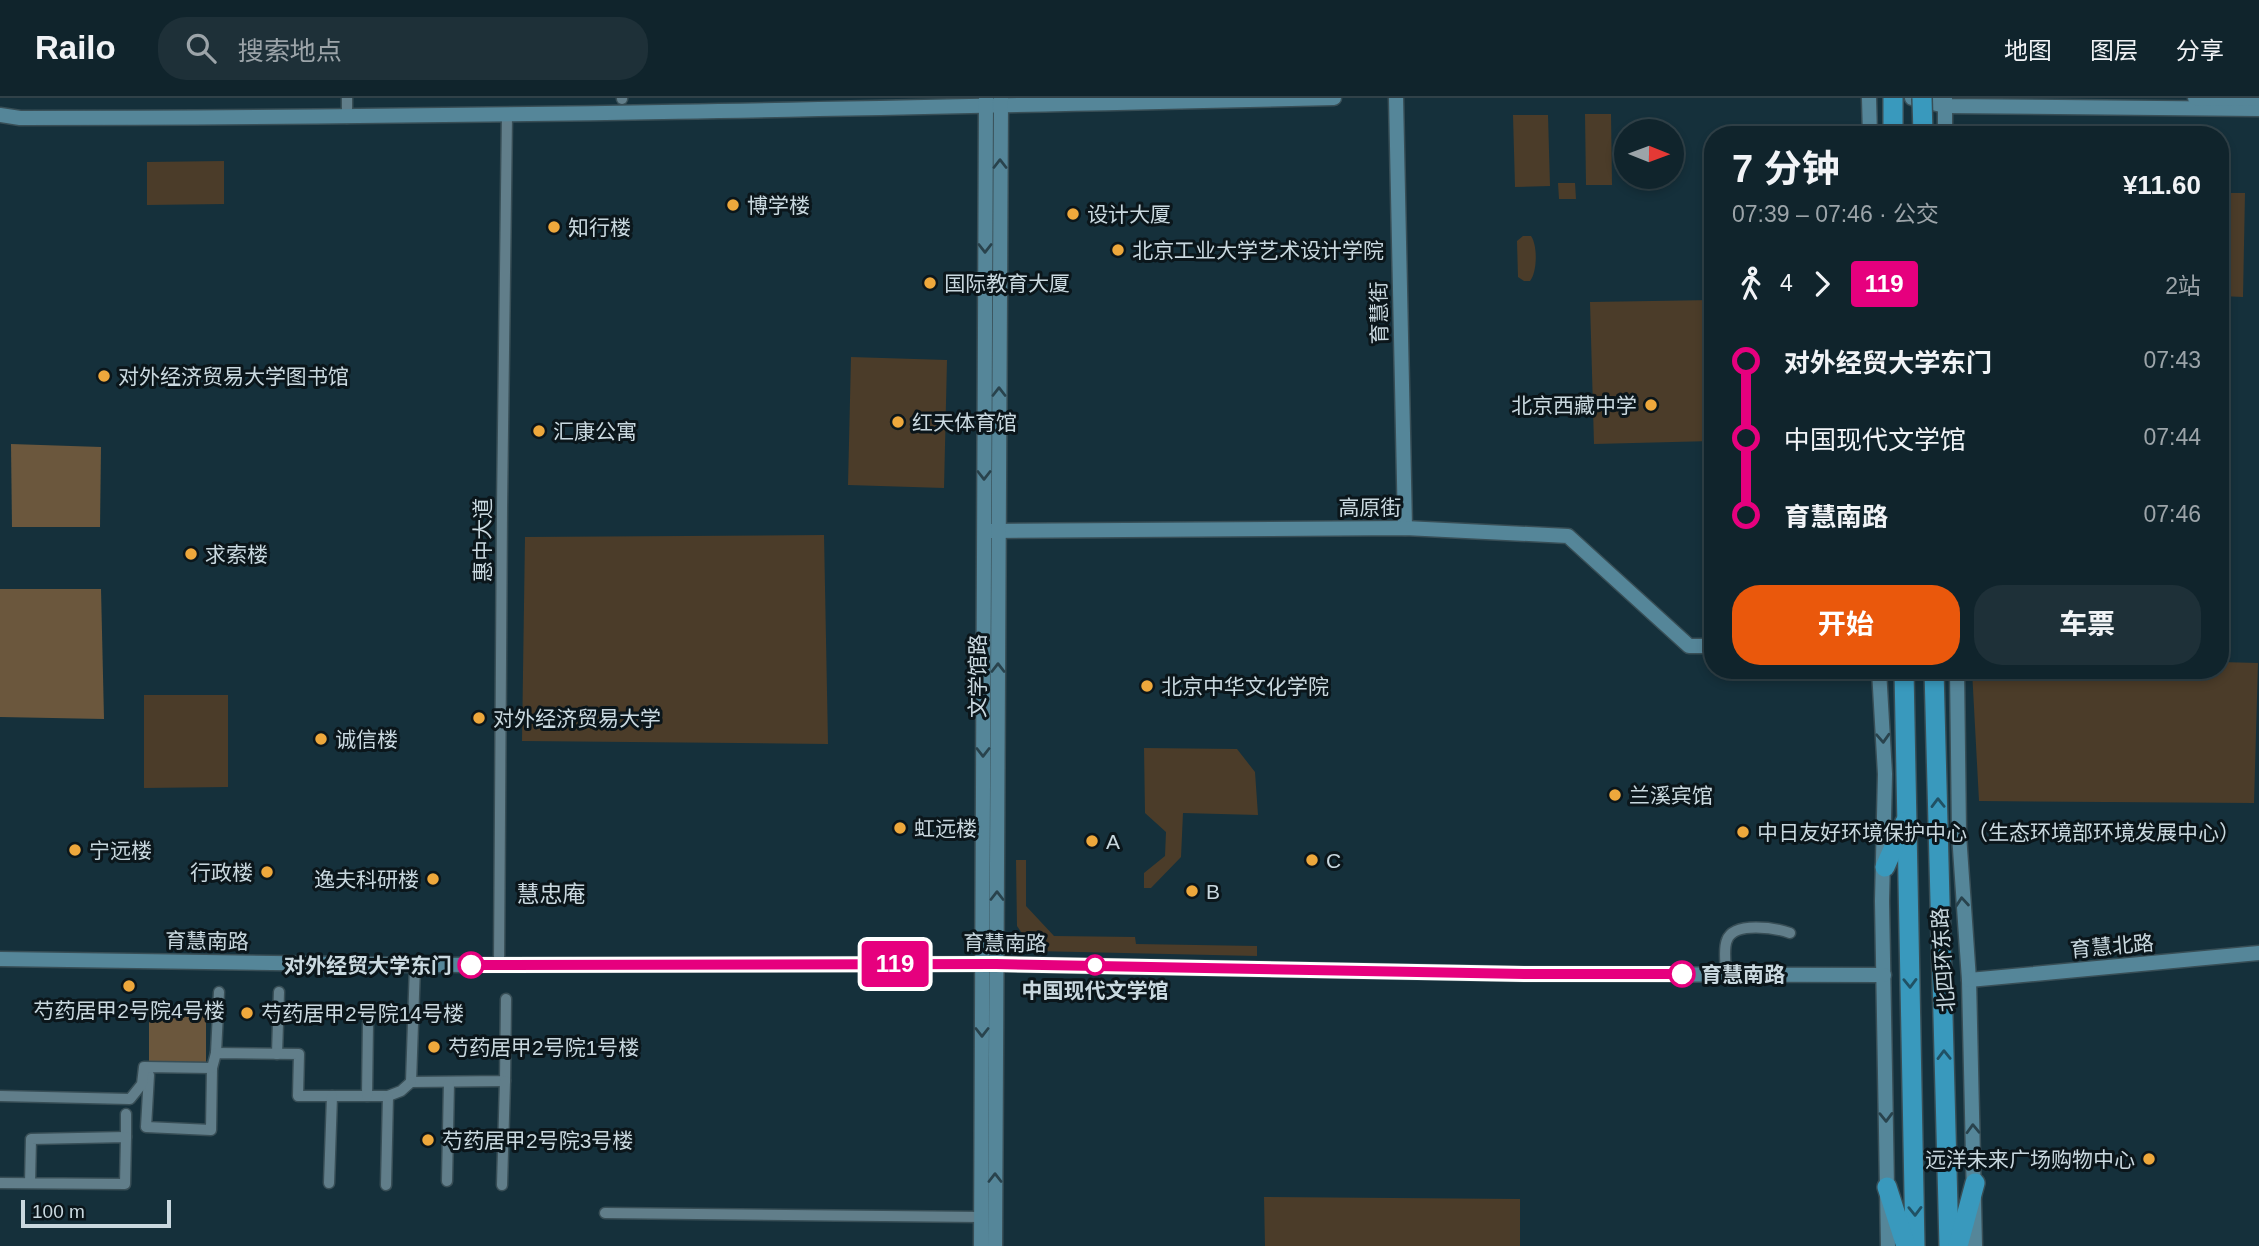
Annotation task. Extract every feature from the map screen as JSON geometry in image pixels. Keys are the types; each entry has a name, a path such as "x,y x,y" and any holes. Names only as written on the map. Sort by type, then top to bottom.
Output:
{"highway":[{"path":"1893,98 1893,126"},
{"path":"1923,98 1923,126"},
{"name":"北四环东路","path":"1904,679 1915,1246"},
{"name":"北四环东路","path":"1934,679 1948,1246"},
{"path":"1885,866 1907,818"},
{"path":"1958,1246 1975,1183"},
{"path":"1887,1187 1906,1246"}],"street":[{"path":"347,98 347,118"},
{"path":"0,115 20,118 347,118 809,104 1334,98"},
{"name":"育慧街","path":"1396,98 1405,528"},
{"path":"1869,98 1870,126"},
{"path":"1912,98 1945,102 2259,110"},
{"path":"2195,98 2259,99"},
{"name":"文学馆路","path":"993,102 989,964 995,1246"},
{"path":"1945,102 1945,126"},
{"name":"惠中大道","path":"499,965 507,115"},
{"path":"0,123 20,118"},
{"name":"高原街","path":"991,531 1405,528 1568,536 1689,646 1704,646"},
{"path":"1880,679 1885,774 1885,866 1882,901 1888,1246"},
{"name":"北四环东路","path":"1957,679 1959,834 1969,980 1975,1246"},
{"path":"1726,974 1726,945 1727,937 1731,934 1748,928 1768,927 1790,933"},
{"name":"育慧北路","path":"1969,980 2259,953"},
{"name":"育慧南路","path":"0,959 415,965 989,964 1524,974 1884,975"},
{"name":"文学馆路","path":"981,1246 989,964"},
{"path":"411,1082 415,965"},
{"path":"149,1067 146,1127 211,1130 212,1068 216,1053 219,992"},
{"path":"277,1054 279,992"},
{"path":"502,1185 506,999"},
{"path":"367,1096 369,1023"},
{"path":"216,1053 299,1054 298,1096 388,1096 401,1091 411,1082 505,1081"},
{"path":"0,1096 130,1099 142,1084 144,1067 212,1068"},
{"path":"447,1181 449,1082"},
{"path":"329,1183 332,1096"},
{"path":"386,1185 388,1096"},
{"path":"0,1183 125,1184 126,1114"},
{"path":"30,1183 31,1139 126,1138"},
{"path":"606,1213 981,1217"}],"shaded area":[{"path":"1585,114 1611,114 1612,185 1586,185"},
{"path":"1513,115 1548,115 1550,186 1515,187"},
{"path":"224,161 224,204 147,205 147,162"},
{"path":"1558,183 1575,183 1576,199 1559,199"},
{"path":"2229,193 2245,193 2243,297 2229,296"},
{"path":"1523,236 1531,236 1535,246 1535,266 1530,281 1518,277 1517,241"},
{"path":"1704,300 1704,441 1594,444 1590,302"},
{"name":"红天体育馆","path":"851,357 947,360 944,488 848,485"},
{"path":"11,444 101,447 100,527 12,527"},
{"path":"824,535 828,744 522,741 525,537"},
{"path":"0,589 101,589 104,719 0,717"},
{"path":"2229,662 2258,663 2254,803 1979,801 1972,679 2229,679"},
{"path":"144,695 228,695 228,787 144,788"},
{"path":"1144,748 1237,749 1255,772 1258,815 1183,813 1181,857 1151,888 1144,888 1144,873 1165,856 1166,832 1145,813"},
{"path":"1016,860 1026,860 1026,906 1054,936 1135,937 1136,944 1257,946 1257,956 1034,951 1017,926"},
{"path":"149,1014 206,1015 206,1066 149,1065"},
{"path":"1264,1197 1520,1199 1520,1246 1265,1246"}],"bus line":[{"name":"119","path":"471,965 996,964 1524,974 1682,974"}],"place":[{"name":"博学楼","path":"733,205"},
{"name":"设计大厦","path":"1073,214"},
{"name":"知行楼","path":"554,227"},
{"name":"北京工业大学艺术设计学院","path":"1118,250"},
{"name":"国际教育大厦","path":"930,283"},
{"name":"对外经济贸易大学图书馆","path":"104,376"},
{"name":"北京西藏中学","path":"1651,405"},
{"name":"红天体育馆","path":"898,422"},
{"name":"汇康公寓","path":"539,431"},
{"name":"求索楼","path":"191,554"},
{"name":"北京中华文化学院","path":"1147,686"},
{"name":"对外经济贸易大学","path":"479,718"},
{"name":"诚信楼","path":"321,739"},
{"name":"兰溪宾馆","path":"1615,795"},
{"name":"虹远楼","path":"900,828"},
{"name":"中日友好环境保护中心（生态环境部环境发展中心）","path":"1743,832"},
{"name":"A","path":"1092,841"},
{"name":"宁远楼","path":"75,850"},
{"name":"C","path":"1312,860"},
{"name":"行政楼","path":"267,872"},
{"name":"逸夫科研楼","path":"433,879"},
{"name":"B","path":"1192,891"},
{"name":"对外经贸大学东门","path":"471,965"},
{"name":"中国现代文学馆","path":"1095,965"},
{"name":"育慧南路","path":"1682,974"},
{"name":"芍药居甲2号院4号楼","path":"129,986"},
{"name":"芍药居甲2号院14号楼","path":"247,1013"},
{"name":"芍药居甲2号院1号楼","path":"434,1047"},
{"name":"芍药居甲2号院3号楼","path":"428,1140"},
{"name":"远洋未来广场购物中心","path":"2149,1159"}],"district":[{"name":"慧忠庵","path":"551,894"}]}
